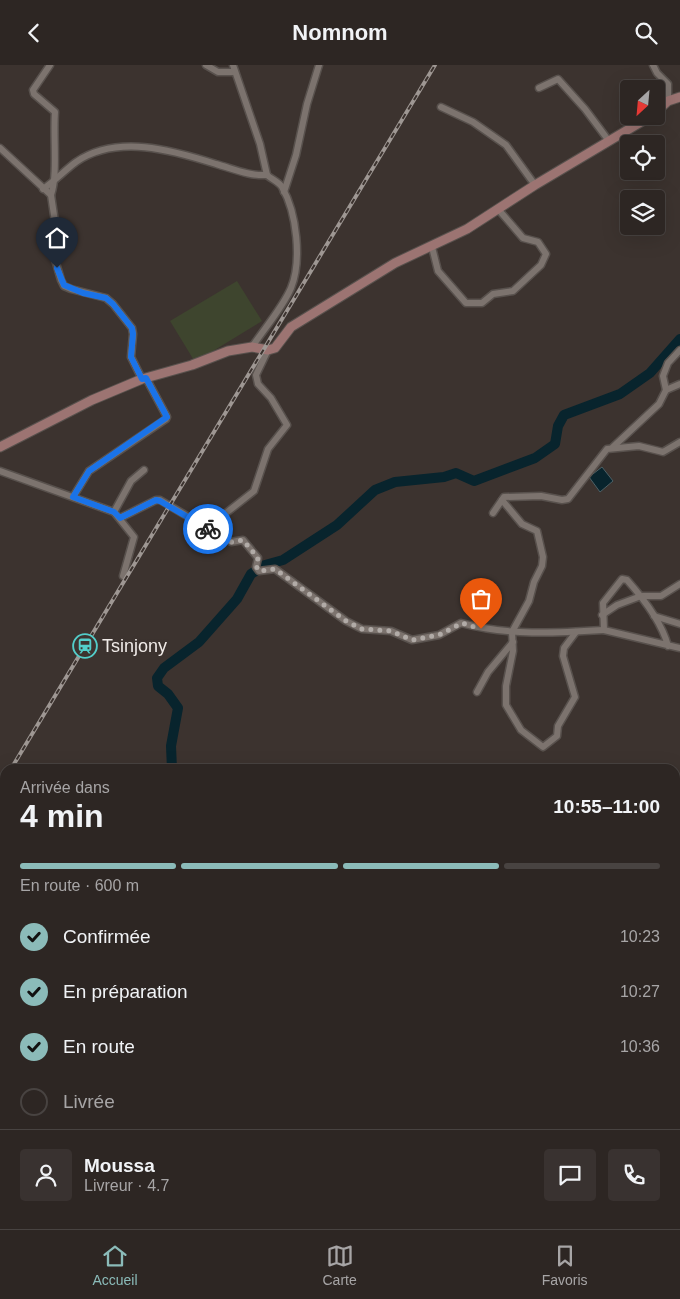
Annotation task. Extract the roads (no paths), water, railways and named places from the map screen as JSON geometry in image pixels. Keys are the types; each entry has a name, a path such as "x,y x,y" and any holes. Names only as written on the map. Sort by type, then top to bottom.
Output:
{"street":[{"path":"50,65 33,90 34,94 55,112 54,181 51,195 57,235 54,256 61,280 64,285 71,289 106,298 132,328 131,357 167,417 89,471 73,497"},
{"path":"206,65 218,72 235,72"},
{"path":"233,65 260,144 267,175 281,186 292,214 297,248 296,271 290,290 252,347"},
{"path":"284,192 296,155 305,111 319,65"},
{"path":"653,65 657,73 668,84 668,101"},
{"path":"540,87 558,79 585,109 608,141"},
{"path":"665,104 680,97"},
{"path":"441,107 473,121 506,145 535,185"},
{"path":"0,447 92,400 144,378 192,365 228,351 252,347 268,351 275,348 291,327 395,263 432,247 498,209 636,125"},
{"path":"43,189 77,162 104,149 126,146 182,155 250,176 267,175"},
{"path":"0,149 51,195"},
{"path":"432,247 438,271 466,303 482,303 493,294 513,291 541,265 546,254 538,242 523,238 498,209"},
{"path":"613,447 659,404 666,390 663,376 668,363 680,350"},
{"path":"207,529 254,491 268,449 286,425 271,398 258,384 256,375 268,351"},
{"path":"666,390 680,384"},
{"path":"493,513 504,497 568,499 607,449 639,446 663,452 680,442"},
{"path":"114,512 131,481 144,470"},
{"path":"0,471 114,512 134,537 123,576"},
{"path":"120,518 156,500 160,501 231,542 243,540 258,558 258,569 275,569 346,621 362,629 391,631 412,640 439,635 462,623 481,629 512,632 604,630 668,647 680,648"},
{"path":"502,500 522,524 537,531 543,557 542,566 534,582 533,593 512,632 513,651 506,686 506,705 521,730 543,747 556,736 558,726 575,697 563,656 564,649 576,632"},
{"path":"604,630 603,603 622,579 627,580 641,595 666,637 668,647"},
{"path":"602,615 617,605 641,595 661,595 680,584"},
{"path":"652,615 670,623 680,624"},
{"path":"477,692 488,672 513,643"}],"water":[{"path":"602,467 613,481 600,492 589,477"}],"waterway":[{"path":"172,764 171,746 178,708 168,694 158,686 157,678 164,668 199,642 237,599 251,574 265,565 283,560 337,525 375,490 395,482 444,477 456,473 474,481 535,458 555,444 558,426 564,415 620,394 650,373 680,339"}],"railway":[{"path":"14,764 435,65"}],"place":[{"name":"Tsinjony","path":"85,646"}]}
